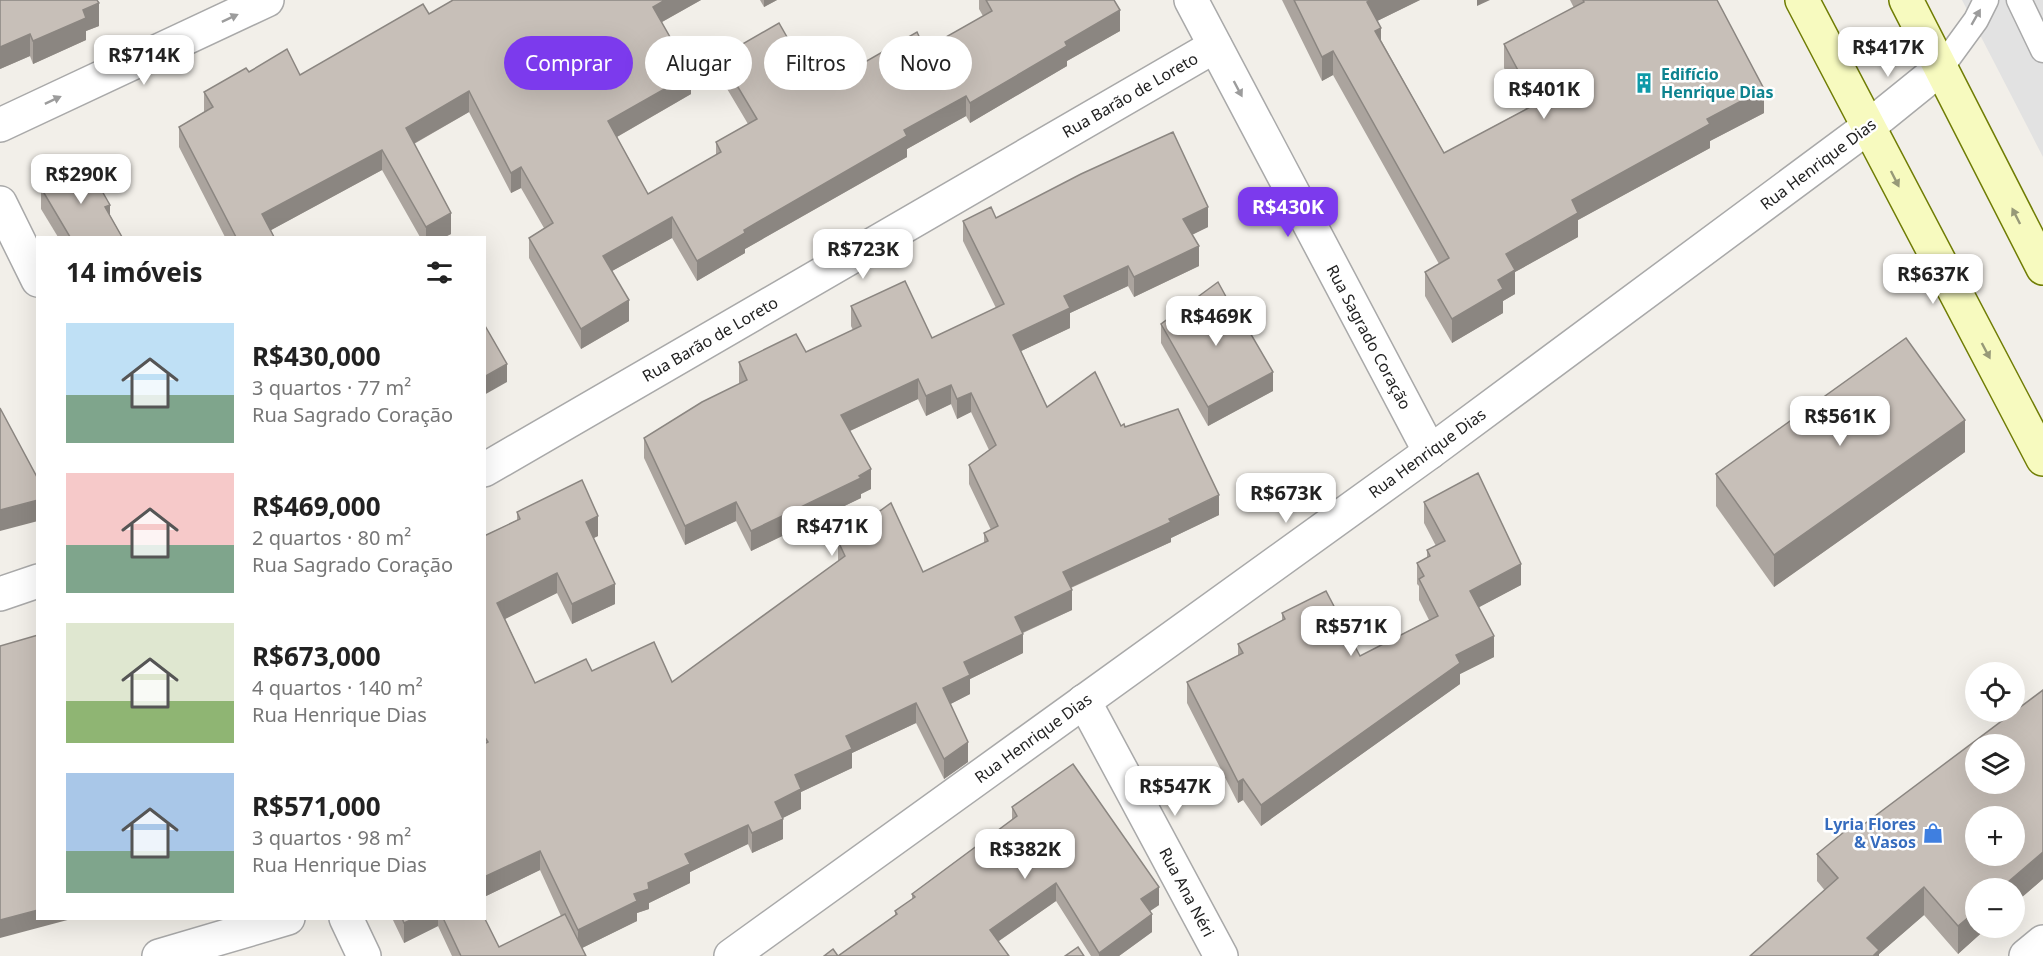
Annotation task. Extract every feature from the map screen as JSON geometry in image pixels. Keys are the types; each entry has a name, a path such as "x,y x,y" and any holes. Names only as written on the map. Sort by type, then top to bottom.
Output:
{"main road":[{"path":"1802,0 2043,459"},
{"path":"1906,0 2043,268"}],"street":[{"path":"0,125 267,0"},
{"name":"Rua Sagrado Coração","path":"1191,0 1430,452"},
{"name":"Rua Barão de Loreto","path":"486,469 1215,46"},
{"name":"Rua Henrique Dias","path":"731,956 1430,452 1868,127 1941,68"},
{"path":"0,203 36,276"},
{"path":"0,594 36,582"},
{"name":"Rua Ana Néri","path":"1084,701 1221,956"},
{"path":"159,956 281,920"},
{"path":"347,920 364,956"},
{"path":"2026,956 2043,942"}],"lane":[{"path":"1941,68 1976,20 1986,0"},
{"path":"2019,0 2043,50"}],"shaded area":[{"path":"1962,0 2043,0 2043,157"}],"building":[{"path":"0,0 97,0 99,3 83,10 86,18 33,41 30,34 0,47"},
{"path":"453,0 665,0 653,7 669,36 645,36 645,90 663,90 608,121 648,194 721,152 716,142 757,119 740,90 752,90 752,39 779,23 786,36 764,36 764,90 867,90 867,61 879,54 879,90 972,90 972,36 948,36 992,11 986,0 1114,0 1120,10 1065,42 1067,46 970,103 966,96 904,130 907,136 744,230 745,233 697,261 672,217 603,256 629,300 581,329 529,238 553,223 521,167 511,173 469,91 406,128 451,213 426,227 382,150 262,214 273,236 235,236 179,127 213,107 204,92 246,68 249,72 287,49 300,75 423,4 429,14"},
{"path":"1294,0 1371,0 1367,2 1381,28 1375,31 1444,153 1536,104 1504,44 1584,2 1583,0 1717,0 1764,89 1707,119 1710,124 1572,200 1578,213 1506,254 1515,270 1498,280 1503,289 1452,319 1425,272 1449,258 1333,51 1322,57"},
{"path":"1173,132 1208,207 1183,219 1199,246 1134,277 1128,266 1064,296 1070,308 1013,335 1047,407 1095,372 1121,426 1124,424 1125,427 1178,409 1219,495 1169,519 1171,522 1063,572 1072,590 1015,617 1023,634 964,662 970,675 943,688 968,742 944,759 916,703 846,736 852,749 795,775 801,789 775,802 783,819 752,833 748,825 685,854 690,864 648,883 649,889 634,894 637,901 578,930 540,851 486,876 486,743 488,742 486,739 486,535 520,519 517,512 582,480 598,516 586,522 615,584 572,604 557,573 497,603 535,683 586,659 592,671 654,642 672,682 845,556 838,541 891,503 923,572 988,541 984,533 998,526 969,465 996,445 971,393 957,399 951,385 926,396 918,379 841,415 871,469 859,476 861,478 751,531 736,502 685,526 644,438 702,402 747,380 739,362 796,334 806,352 861,326 851,306 905,281 932,338 1004,304 963,221 991,207 996,218 1081,174"},
{"path":"86,163 110,205 105,207 121,236 69,236 41,188"},
{"path":"1218,282 1242,326 1245,324 1273,372 1208,407 1161,324"},
{"path":"486,327 507,364 486,376"},
{"path":"1906,338 1965,420 1774,555 1716,474"},
{"path":"0,408 36,475 36,501 0,510"},
{"path":"1478,473 1521,564 1470,591 1494,636 1456,655 1460,663 1261,805 1243,779 1238,782 1187,682 1243,653 1238,644 1285,619 1282,613 1326,591 1360,656 1438,616 1419,579 1424,576 1417,563 1430,556 1427,550 1445,541 1424,502"},
{"path":"36,636 36,911 0,920 0,646"},
{"path":"2043,690 2043,852 2013,878 1965,878 1965,920 1958,926 1924,887 1867,938 1879,950 1873,956 1750,956 1838,878 1817,854 1855,823 1859,828 1965,748 1965,794 2025,794 2025,734 1984,734 2000,722 2025,722 2025,704"},
{"path":"1073,764 1159,887 1141,899 1152,914 1099,953 1056,883 990,930 1009,956 838,956 897,914 895,911 915,897 912,894 1017,816 1012,807"},
{"path":"565,914 586,956 461,956 444,920 486,920 499,947"},
{"path":"1078,947 1084,956 1065,956"},
{"path":"833,949 838,956 824,956"}],"place":[{"name":"Edifício Henrique Dias","path":"1644,83"},
{"name":"Lyria Flores & Vasos","path":"1933,833"}]}
